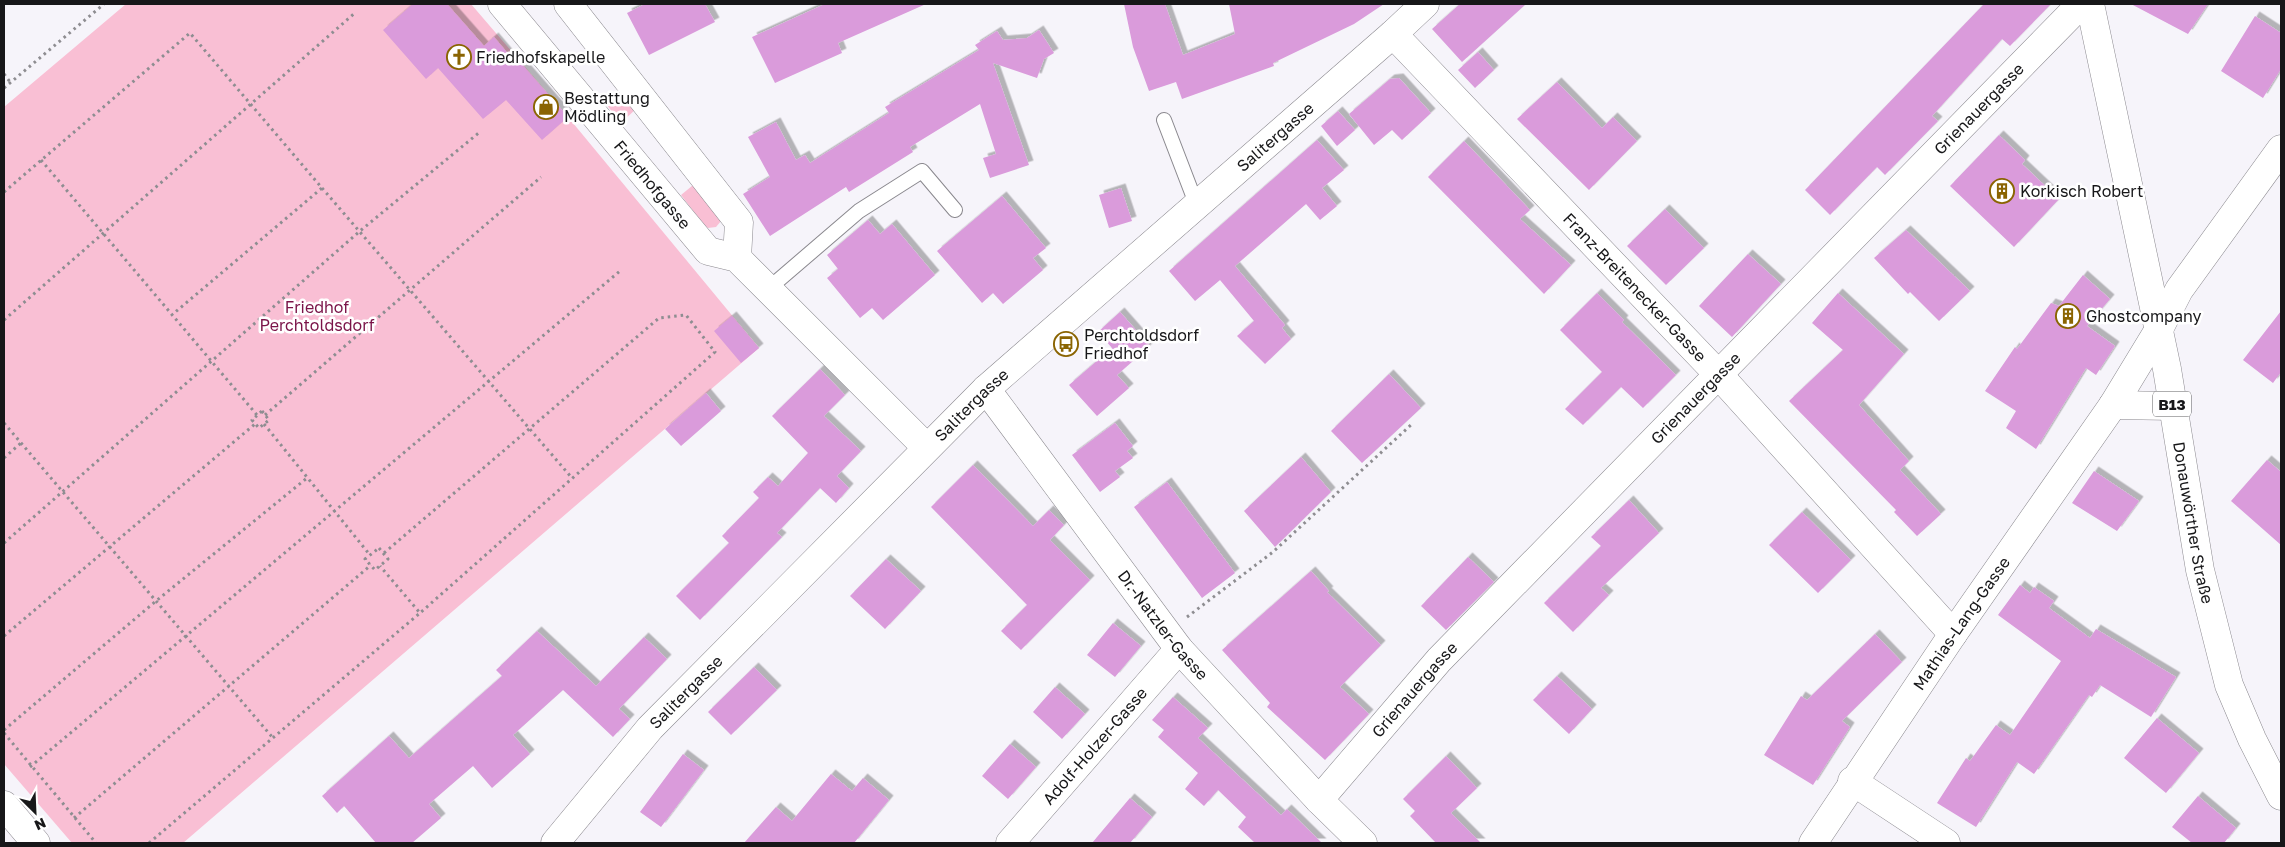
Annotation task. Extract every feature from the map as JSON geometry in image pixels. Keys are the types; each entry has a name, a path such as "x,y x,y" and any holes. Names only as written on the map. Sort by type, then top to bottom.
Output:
{"street":[{"name":"Friedhofgasse","path":"502,4 708,250 736,258 926,447"},
{"path":"568,4 739,222 736,258"},
{"name":"Salitergasse","path":"555,843 650,728 926,447 986,389 1197,206 1425,4"},
{"name":"Grienauergasse","path":"1318,800 1439,660 2081,4"},
{"name":"Donauwörther Straße","path":"2090,4 2167,369 2200,570 2229,685 2252,738 2281,796"},
{"name":"Franz-Breitenecker-Gasse","path":"1393,34 1718,374 1953,634"},
{"name":"Mathias-Lang-Gasse","path":"1812,843 1852,781 1953,634 2113,405 2158,331 2179,290 2281,148"},
{"name":"Dr.-Natzler-Gasse","path":"986,389 1173,641 1318,800 1363,843"},
{"path":"2113,405 2173,406"},
{"name":"Adolf-Holzer-Gasse","path":"1010,843 1173,641"},
{"path":"1852,781 1946,843"},
{"path":"4,805 36,843"}],"lane":[{"path":"1164,120 1197,206"},
{"path":"767,290 859,211 922,171 955,210"}],"path":[{"path":"4,88 104,4"},
{"path":"4,320 102,232 356,12"},
{"path":"4,192 190,33 572,478"},
{"path":"4,74 10,82"},
{"path":"4,543 360,231 481,131"},
{"path":"41,160 257,415"},
{"path":"265,415 541,177"},
{"path":"173,314 322,188"},
{"path":"30,767 620,271"},
{"path":"149,843 420,613 714,352 686,315 660,318 384,553"},
{"path":"262,411 269,420 259,428 252,420 257,415 262,411"},
{"path":"4,423 273,738"},
{"path":"4,636 255,424"},
{"path":"264,424 333,512 370,555"},
{"path":"1173,641 1274,552 1412,424"},
{"path":"4,458 21,443"},
{"path":"96,843 30,767 4,732 156,601 307,478"},
{"path":"379,548 388,559 375,570 365,559 370,555 379,548"},
{"path":"74,818 370,564"},
{"path":"380,566 420,613"}],"green space":[{"name":"Friedhof Perchtoldsdorf","path":"126,4 471,4 568,117 759,348 183,843 72,843 4,764 4,107"},
{"path":"605,98 636,105 637,108 621,123 602,99"},
{"path":"698,181 721,221 716,227 708,228 704,225 681,195"}],"building":[{"name":"Friedhofskapelle","path":"413,4 447,4 484,46 494,37 516,63 519,61 568,117 542,140 506,100 483,119 438,68 426,79 383,30"},
{"path":"645,4 705,4 715,22 649,55 627,13"},
{"path":"825,4 926,4 838,43 842,53 775,83 752,37"},
{"path":"1124,4 1165,4 1183,55 1235,34 1229,4 1384,4 1354,24 1273,63 1274,66 1182,99 1176,82 1149,91 1133,47"},
{"path":"1460,4 1526,4 1462,62 1432,29"},
{"path":"1984,4 2051,4 2010,46 2002,39 1932,116 1938,121 1885,175 1877,167 1830,215 1805,190"},
{"path":"2131,4 2208,4 2188,34"},
{"path":"2255,16 2281,33 2281,69 2263,98 2221,71"},
{"path":"1039,30 1054,53 1044,59 1037,78 993,63 1029,165 990,178 983,158 996,154 980,104 910,147 913,152 849,192 846,187 770,236 743,194 770,177 748,137 776,122 796,160 805,155 810,163 889,113 885,107 979,50 975,45 997,31 1003,40 1027,38"},
{"path":"1478,52 1494,70 1475,88 1458,70"},
{"path":"1399,78 1431,113 1402,140 1392,130 1374,145 1349,114 1390,79"},
{"path":"1557,82 1602,128 1613,117 1637,141 1589,190 1517,119"},
{"path":"1338,111 1355,130 1337,146 1321,126"},
{"name":"Korkisch Robert","path":"1999,135 2025,160 2022,164 2059,199 2014,247 1950,186"},
{"path":"1317,140 1344,170 1322,188 1337,206 1320,220 1306,204 1235,266 1285,325 1282,328 1291,339 1265,364 1237,336 1254,321 1220,280 1195,301 1169,271"},
{"path":"1464,141 1530,210 1520,219 1571,265 1544,294 1428,177"},
{"path":"1121,188 1132,221 1109,228 1099,195"},
{"path":"1002,196 1046,248 1033,258 1043,270 1003,304 993,293 982,303 937,251"},
{"path":"1665,209 1704,248 1666,285 1627,246"},
{"path":"868,220 880,234 892,224 935,275 883,320 872,308 860,318 827,278 838,269 827,255"},
{"path":"1906,230 1970,291 1939,321 1910,292 1908,294 1874,258"},
{"path":"1748,254 1781,284 1732,337 1699,306"},
{"path":"2083,275 2110,299 2087,326 2115,346 2096,375 2086,368 2036,449 2006,428 2016,411 1985,391 2015,347 2017,349 2051,303 2059,306"},
{"path":"1597,293 1624,320 1622,322 1676,375 1643,408 1621,387 1583,425 1565,409 1602,372 1560,330"},
{"path":"1838,293 1904,354 1859,405 1909,461 1900,470 1941,514 1917,536 1894,512 1896,510 1789,401 1843,350 1812,323"},
{"path":"2281,311 2281,372 2273,383 2243,360"},
{"path":"1120,312 1150,346 1117,375 1129,388 1097,416 1069,385 1112,348 1098,332"},
{"path":"732,316 759,348 741,363 714,331"},
{"path":"820,369 845,395 824,416 861,451 837,476 849,488 836,503 820,488 777,533 782,537 700,620 676,596 729,543 722,536 759,498 753,492 768,477 778,486 808,453 772,416"},
{"path":"1389,374 1421,408 1362,463 1331,431"},
{"path":"706,393 721,411 681,446 665,429"},
{"path":"1115,423 1133,446 1127,451 1133,458 1115,471 1120,477 1100,492 1072,455"},
{"path":"1301,457 1331,492 1275,547 1244,511"},
{"path":"2267,460 2281,472 2281,545 2231,501"},
{"path":"973,465 1033,526 1049,510 1064,525 1050,540 1090,580 1021,650 1001,631 1027,605 931,507"},
{"path":"2094,471 2139,501 2117,531 2072,503"},
{"path":"1167,482 1235,573 1202,598 1134,507"},
{"path":"1629,500 1659,533 1601,588 1609,595 1573,632 1544,603 1601,546 1591,537"},
{"path":"1802,512 1851,560 1818,593 1769,545"},
{"path":"1468,557 1494,582 1446,630 1421,606"},
{"path":"886,559 921,591 885,629 850,596"},
{"path":"1311,571 1329,591 1327,592 1381,645 1340,687 1369,714 1325,760 1267,707 1270,703 1222,650"},
{"path":"2020,585 2030,593 2034,587 2054,601 2049,608 2090,638 2096,629 2176,677 2151,717 2100,685 2092,697 2089,695 2034,774 2017,762 1976,827 1937,803 1966,758 1970,761 1996,725 2010,735 2061,661 1998,615"},
{"path":"1113,623 1141,646 1115,677 1087,655"},
{"path":"537,631 596,686 644,637 667,659 619,709 630,719 613,737 563,690 513,735 530,754 492,788 473,766 429,804 441,818 412,843 376,843 344,806 337,813 322,796 389,736 409,758 502,676 496,670"},
{"path":"1875,634 1902,662 1842,721 1850,727 1813,785 1764,755 1801,696 1807,700"},
{"path":"754,667 777,690 731,735 708,712"},
{"path":"1557,676 1592,709 1569,734 1533,700"},
{"path":"1055,687 1085,714 1062,739 1033,712"},
{"path":"1173,697 1208,728 1198,738 1281,815 1287,809 1322,843 1255,843 1238,827 1246,817 1218,790 1204,806 1185,789 1198,773 1158,737 1164,730 1152,720"},
{"path":"2157,718 2199,753 2166,793 2124,758"},
{"path":"1010,744 1036,767 1008,799 982,776"},
{"path":"683,754 704,770 661,827 640,812"},
{"path":"1446,756 1477,788 1451,813 1481,843 1436,843 1410,816 1415,811 1403,799"},
{"path":"831,774 852,791 863,778 889,800 854,843 744,843 776,807 792,821"},
{"path":"2198,796 2236,828 2224,843 2192,843 2172,827"},
{"path":"1130,798 1152,817 1130,843 1092,843"}],"place":[{"name":"Friedhofskapelle","path":"459,57"},
{"name":"Bestattung Mödling","path":"546,107"},
{"name":"Korkisch Robert","path":"2002,191"},
{"name":"Ghostcompany","path":"2068,316"},
{"name":"Perchtoldsdorf Friedhof","path":"1066,344"}]}
